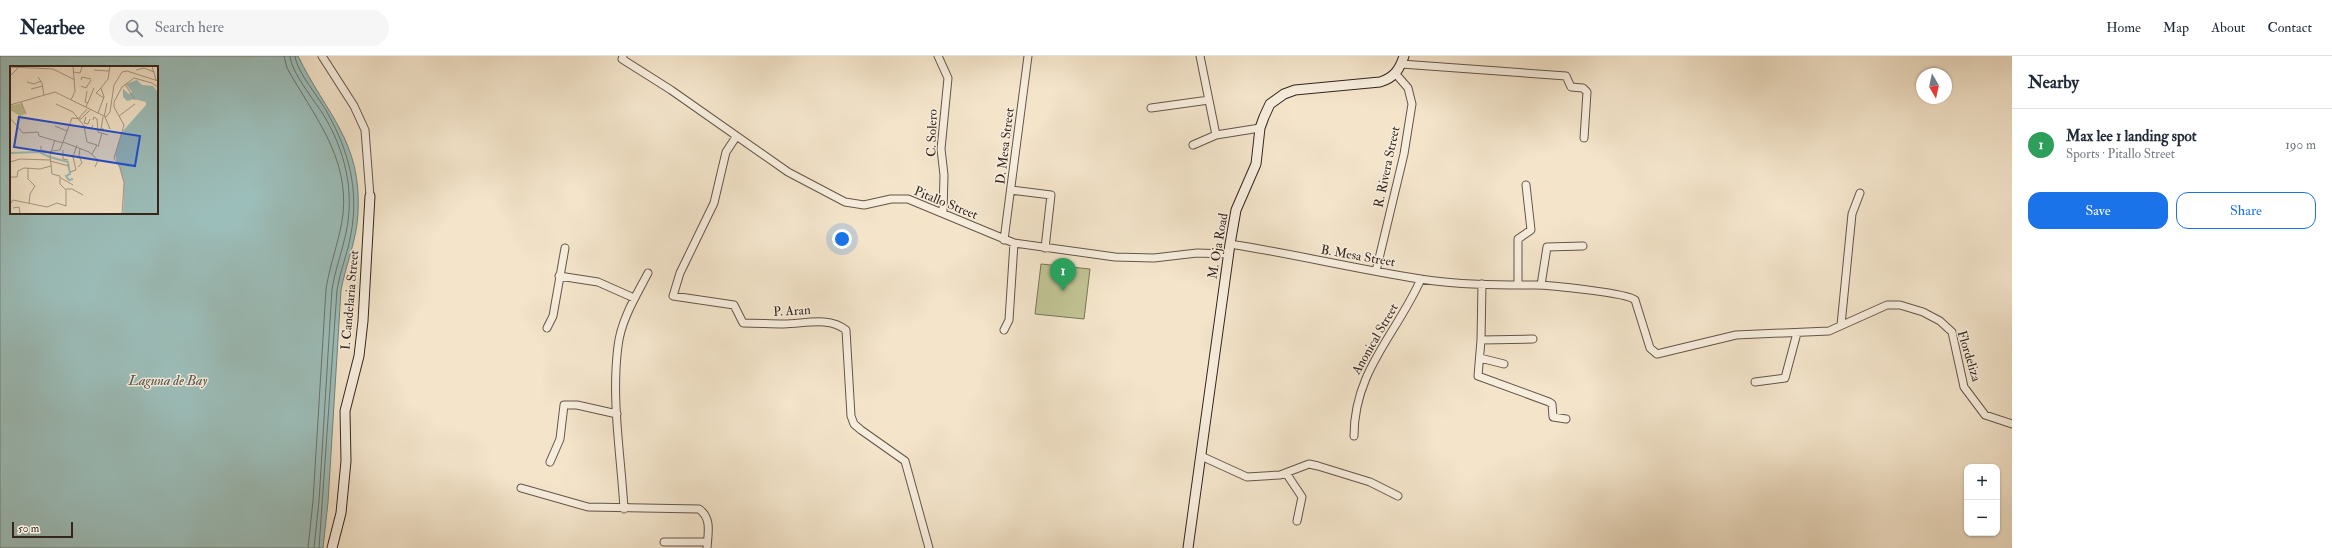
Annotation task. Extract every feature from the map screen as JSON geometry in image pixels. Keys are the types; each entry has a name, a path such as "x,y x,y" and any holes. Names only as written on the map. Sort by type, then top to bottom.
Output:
{"street":[{"path":"322,56 354,106 365,130 370,196"},
{"name":"C. Solero","path":"938,56 948,78 941,149 944,175 943,213"},
{"name":"D. Mesa Street","path":"1004,240 1028,56"},
{"path":"1200,56 1216,135"},
{"name":"Pitallo Street","path":"622,58 671,90 788,172 845,202 864,205 891,199 908,199 1004,240 1045,248 1115,257 1154,258 1197,254 1228,254"},
{"path":"1396,73 1402,60 1566,76 1571,87 1583,88 1586,92 1584,138"},
{"name":"M. Oja Road","path":"1188,548 1228,254 1236,210 1256,164 1260,128 1270,104 1284,94 1306,88 1380,82 1390,79 1396,73"},
{"name":"R. Rivera Street","path":"1376,271 1404,154 1412,104 1408,88 1396,73"},
{"path":"1151,108 1209,100"},
{"path":"1193,145 1216,135 1260,128"},
{"name":"P. Aran","path":"736,137 726,152 714,203 680,273 673,296 734,305 743,323 786,324 818,321 841,326 846,330 851,416 854,424 860,430 905,461 930,548"},
{"path":"1518,285 1518,239 1531,230 1526,185"},
{"path":"1011,190 1051,195 1045,248"},
{"path":"1754,382 1785,378 1797,333 1829,331 1841,325 1852,214 1860,193"},
{"name":"I. Candelaria Street","path":"332,548 341,513 346,461 345,411 358,356 363,321 370,196"},
{"path":"1004,330 1009,320 1014,243"},
{"name":"B. Mesa Street","path":"1230,244 1421,279 1482,284 1567,286 1632,297 1635,300 1650,348 1656,354 1736,335 1797,333"},
{"path":"1541,285 1547,246 1583,246"},
{"path":"547,328 552,316 565,248"},
{"path":"624,509 617,414 616,382 618,346 634,298 648,273"},
{"path":"559,276 598,282 634,298"},
{"name":"Anonical Street","path":"1354,436 1355,410 1359,392 1367,372 1413,298 1421,279"},
{"path":"1482,284 1481,340 1478,376 1549,402 1552,404 1553,417 1566,420"},
{"name":"Flordeliza","path":"1841,325 1887,304 1912,309 1940,321 1952,332 1964,387 1985,415 2012,424"},
{"path":"1481,340 1533,339"},
{"path":"1480,358 1504,364"},
{"path":"550,462 560,439 564,405 577,405 617,414"},
{"path":"1200,456 1247,477 1286,473 1302,465 1318,466 1370,482 1398,496"},
{"path":"1286,473 1302,497 1297,521"},
{"path":"521,488 588,507 624,509 699,509 705,513 708,520 707,545 664,542"}],"green space":[{"path":"1041,264 1090,269 1084,319 1035,314"}],"water":[{"name":"Laguna de Bay","path":"0,56 298,56 340,129 354,166 358,188 356,232 341,290 328,502 323,548 0,548"}],"place":[{"name":"Max lee 1 landing spot","path":"1063,291"}]}
